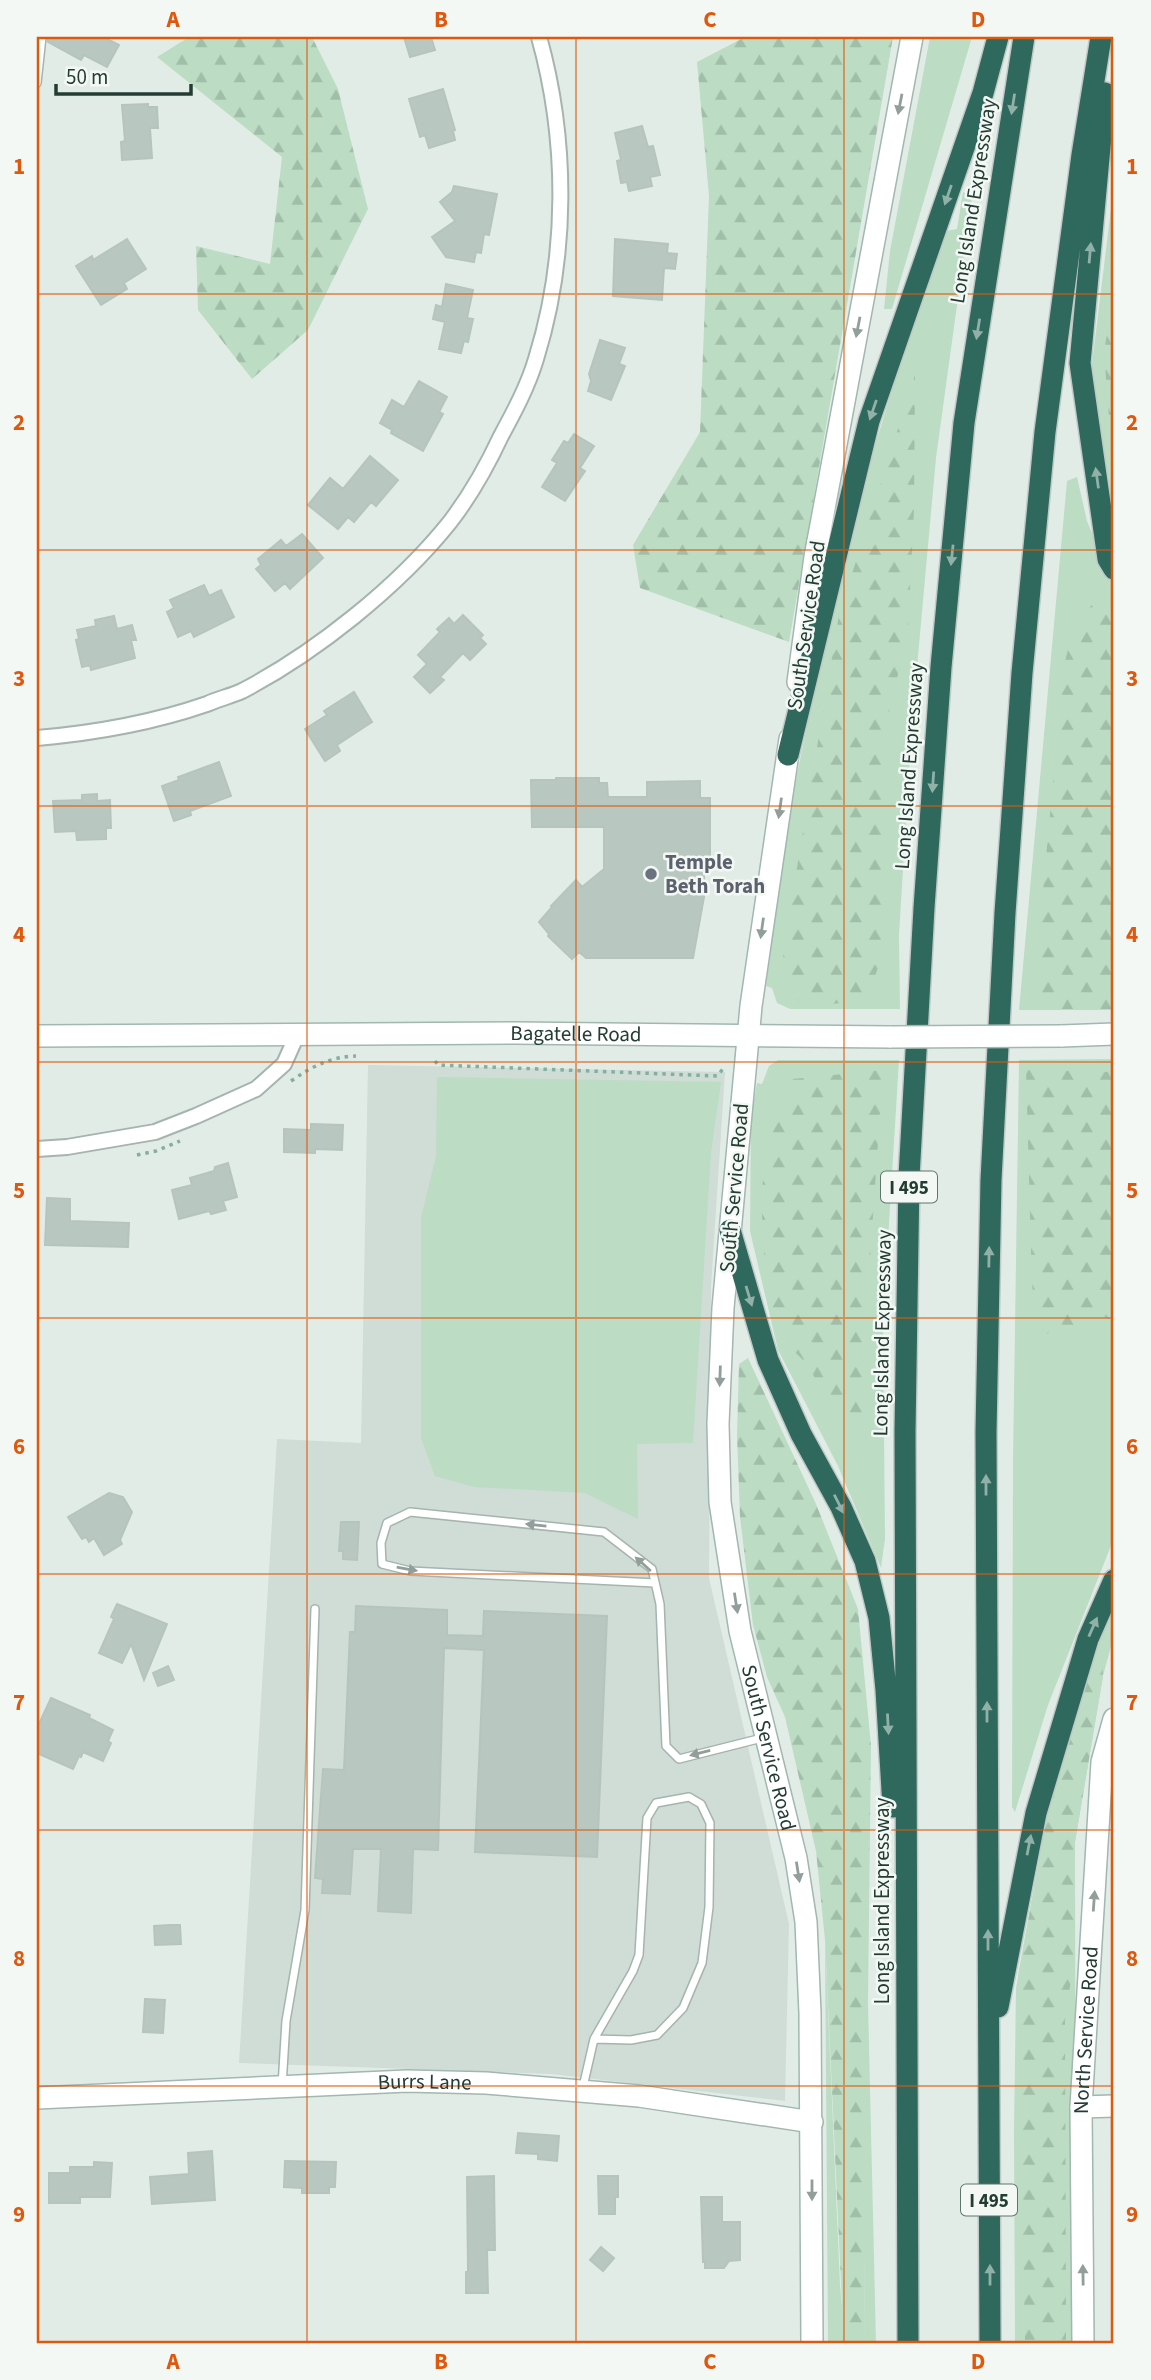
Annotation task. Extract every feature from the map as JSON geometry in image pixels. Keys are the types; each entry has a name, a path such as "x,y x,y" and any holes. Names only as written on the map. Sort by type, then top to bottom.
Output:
{"highway":[{"path":"788,755 869,421 983,93 998,37"},
{"name":"Long Island Expressway","path":"908,2343 905,1432 909,1177 941,667 964,423 1024,37"},
{"name":"I 495","path":"990,2343 986,1419 991,1180 1005,913 1022,673 1045,432 1082,155 1101,37"},
{"path":"1110,37 1080,363 1108,559 1114,569"},
{"path":"730,1230 768,1360 801,1434 841,1507 860,1550 879,1618 887,1703 907,2057"},
{"path":"989,2057 1036,1813 1088,1639 1114,1580"}],"main road":[{"name":"South Service Road","path":"812,2343 812,2122 806,1922 796,1858 740,1631 720,1502 719,1411 723,1308 748,1036 815,556 912,37"},
{"name":"Bagatelle Road","path":"37,1036 529,1033 891,1037 1114,1034"},
{"name":"North Service Road","path":"1083,2343 1081,2107 1102,1762 1114,1719"},
{"name":"Burrs Lane","path":"37,2098 282,2086 486,2083 639,2096 812,2122"},
{"path":"1081,2107 1114,2106"}],"street":[{"path":"37,738 90,733 179,714 240,692 310,650 362,608 406,569 450,522 488,462 516,407 536,361 550,304 560,240 560,148 547,65 538,37"},
{"path":"37,1149 67,1147 155,1132 256,1089 284,1063 297,1035"}],"lane":[{"path":"37,83 42,37"},
{"path":"655,1583 410,1571 382,1564 381,1543 387,1523 410,1512 604,1532 652,1569 660,1604 666,1746 679,1759 766,1737"},
{"path":"282,2086 286,2021 304,1910 315,1609"},
{"path":"582,2092 594,2039 633,1971 639,1955 647,1818 656,1803 689,1797 701,1804 710,1823 709,1907 702,1963 682,2008 657,2035 631,2040 594,2039"}],"path":[{"path":"435,1062 438,1065 498,1069 717,1076 723,1069"}],"shaded area":[{"path":"368,1065 725,1072 711,1287 709,1578 789,1924 785,2101 551,2074 239,2063 277,1439 361,1443"},
{"path":"1110,2118 1114,2118 1114,2343"}],"green space":[{"path":"189,37 312,37 338,89 368,209 308,330 252,379 198,310 196,246 270,264 282,157 157,57"},
{"path":"745,37 893,37 789,642 640,588 633,545 700,432 709,196 697,62"},
{"path":"930,37 972,37 892,309 884,309 890,251"},
{"path":"1114,184 1114,521 1091,372"},
{"path":"963,192 972,196 936,458 912,722 899,935 900,1009 790,1009 777,1003 772,988 766,986 789,814 822,652 864,482 940,232 957,229"},
{"path":"1114,295 1114,486 1104,351"},
{"path":"915,375 914,509 908,632 882,742 884,821 881,959 867,999 812,1007 786,994 783,952 839,615"},
{"path":"1077,477 1087,521 1114,588 1114,1010 1019,1010 1067,481"},
{"path":"1094,602 1114,607 1114,1009 1055,1009 1039,997 1037,954 1064,665 1074,627"},
{"path":"1114,1059 1114,1538 1048,1705 1015,1812 1012,1807 1013,1461 1019,1060"},
{"path":"778,1060 899,1060 883,1322 885,1539 881,1568 838,1466 778,1350 750,1231 751,1118 757,1083 762,1084 769,1066"},
{"path":"883,1070 861,1390 866,1431 837,1410 807,1365 785,1340 777,1322 766,1272 762,1189 768,1145 793,1079"},
{"path":"1026,1070 1114,1072 1114,1322 1103,1316 1039,1336 1032,1285"},
{"path":"437,1077 721,1082 711,1152 693,1443 637,1444 638,1519 585,1493 474,1487 435,1476 421,1438 421,1218 436,1156"},
{"path":"748,1358 816,1504 858,1609 871,1746 864,2343 842,2343 825,1940 816,1851 785,1717 767,1677 753,1625 740,1517 737,1436 739,1364"},
{"path":"1114,1597 1114,1635 1103,1676 1075,1842 1076,2343 1015,2343 1016,1988 1057,1761"},
{"path":"1102,1650 1103,1676 1075,1842 1075,1952 1065,2020 1066,2343 1025,2343 1018,1976 1057,1761 1088,1672"},
{"path":"825,1940 840,2285 845,2343 828,2343"},
{"path":"867,1960 876,2343 864,2343"}],"building":[{"path":"48,37 103,37 119,45 107,67 84,55 81,60 48,42"},
{"path":"404,37 431,37 435,50 410,57"},
{"path":"443,89 455,130 455,140 429,148 425,135 420,137 409,99"},
{"path":"148,104 148,107 157,107 158,128 150,128 152,158 122,160 121,142 125,141 122,105"},
{"path":"642,126 648,147 653,146 660,175 650,177 652,186 629,191 627,182 621,183 617,161 621,160 615,133"},
{"path":"454,186 497,194 489,235 484,234 481,253 476,252 474,262 446,257 432,237 455,221 440,202 452,192"},
{"path":"127,239 146,269 124,283 127,289 101,305 76,266 92,256 93,260"},
{"path":"615,239 668,244 667,253 677,254 675,269 664,268 662,300 613,296"},
{"path":"446,284 473,290 467,318 473,319 468,342 464,341 461,353 439,349 445,322 433,319 436,305 442,307"},
{"path":"600,340 625,348 619,364 625,366 611,400 588,391 591,381 589,374"},
{"path":"419,381 447,397 439,412 443,414 423,451 391,433 392,430 380,423 392,400 404,407"},
{"path":"574,434 594,446 580,468 585,471 565,501 542,487 557,463 552,460 564,441 568,443"},
{"path":"370,456 398,480 376,506 371,502 354,522 348,517 338,529 308,505 330,478 343,489"},
{"path":"302,534 323,558 290,589 285,583 275,591 256,569 261,565 258,559 281,540 286,546"},
{"path":"204,585 209,596 221,590 234,617 194,637 191,631 178,637 167,612 174,608 170,600"},
{"path":"463,615 483,635 480,638 486,644 470,660 463,653 440,677 444,680 430,693 414,677 427,664 418,655 440,632 437,629 449,618 454,624"},
{"path":"114,616 117,629 132,625 136,640 131,640 135,658 91,670 90,665 82,667 76,640 79,639 77,630 96,626 95,620"},
{"path":"354,692 372,722 337,745 340,751 325,761 305,729 327,715 324,711"},
{"path":"219,762 231,796 190,811 191,815 174,821 162,786"},
{"name":"Temple Beth Torah","path":"599,778 599,783 607,783 608,797 647,797 647,782 700,781 700,798 710,798 710,860 704,865 704,897 693,958 586,958 579,952 572,959 548,936 539,922 551,906 576,880 582,887 604,869 604,827 532,827 531,780"},
{"path":"97,794 97,801 110,800 111,828 106,828 106,839 77,840 76,831 55,832 53,801 82,800 82,795"},
{"path":"311,1124 343,1125 342,1150 284,1152 284,1129 311,1130"},
{"path":"228,1163 237,1197 223,1201 226,1210 211,1214 209,1211 179,1219 172,1190 192,1185 190,1178 214,1171 215,1167"},
{"path":"47,1198 70,1199 70,1221 129,1223 128,1247 45,1245"},
{"path":"109,1493 123,1497 132,1512 120,1540 122,1544 104,1555 94,1538 89,1542 86,1537 82,1539 68,1517"},
{"path":"341,1522 359,1522 357,1560 343,1559 343,1551 339,1551"},
{"path":"117,1604 167,1624 144,1680 131,1644 122,1663 99,1653 114,1619 111,1617"},
{"path":"356,1606 447,1610 447,1635 483,1636 484,1611 607,1616 597,1857 475,1852 484,1650 444,1648 438,1850 413,1849 411,1913 378,1911 381,1849 353,1849 350,1894 322,1893 323,1879 315,1878 323,1769 344,1770 350,1632 355,1632"},
{"path":"168,1666 174,1680 158,1686 153,1673"},
{"path":"51,1698 90,1715 89,1718 113,1730 103,1761 83,1752 73,1769 37,1753 37,1728"},
{"path":"180,1925 181,1944 155,1945 154,1926"},
{"path":"145,1999 165,2000 163,2033 143,2032"},
{"path":"518,2133 559,2136 557,2161 538,2159 538,2154 516,2153"},
{"path":"212,2151 215,2200 152,2204 150,2177 189,2174 188,2153"},
{"path":"285,2161 336,2162 335,2187 329,2187 329,2193 302,2193 302,2188 284,2187"},
{"path":"94,2162 112,2163 110,2197 80,2197 80,2203 49,2203 49,2173 70,2173 70,2167 94,2167"},
{"path":"494,2176 495,2250 487,2250 488,2293 466,2293 467,2177"},
{"path":"598,2176 618,2176 615,2214 599,2214"},
{"path":"701,2197 722,2197 722,2222 740,2222 740,2260 729,2261 724,2268 705,2268 703,2262"},
{"path":"601,2247 614,2258 603,2271 590,2260"}],"place":[{"name":"Temple Beth Torah","path":"651,874"}]}
